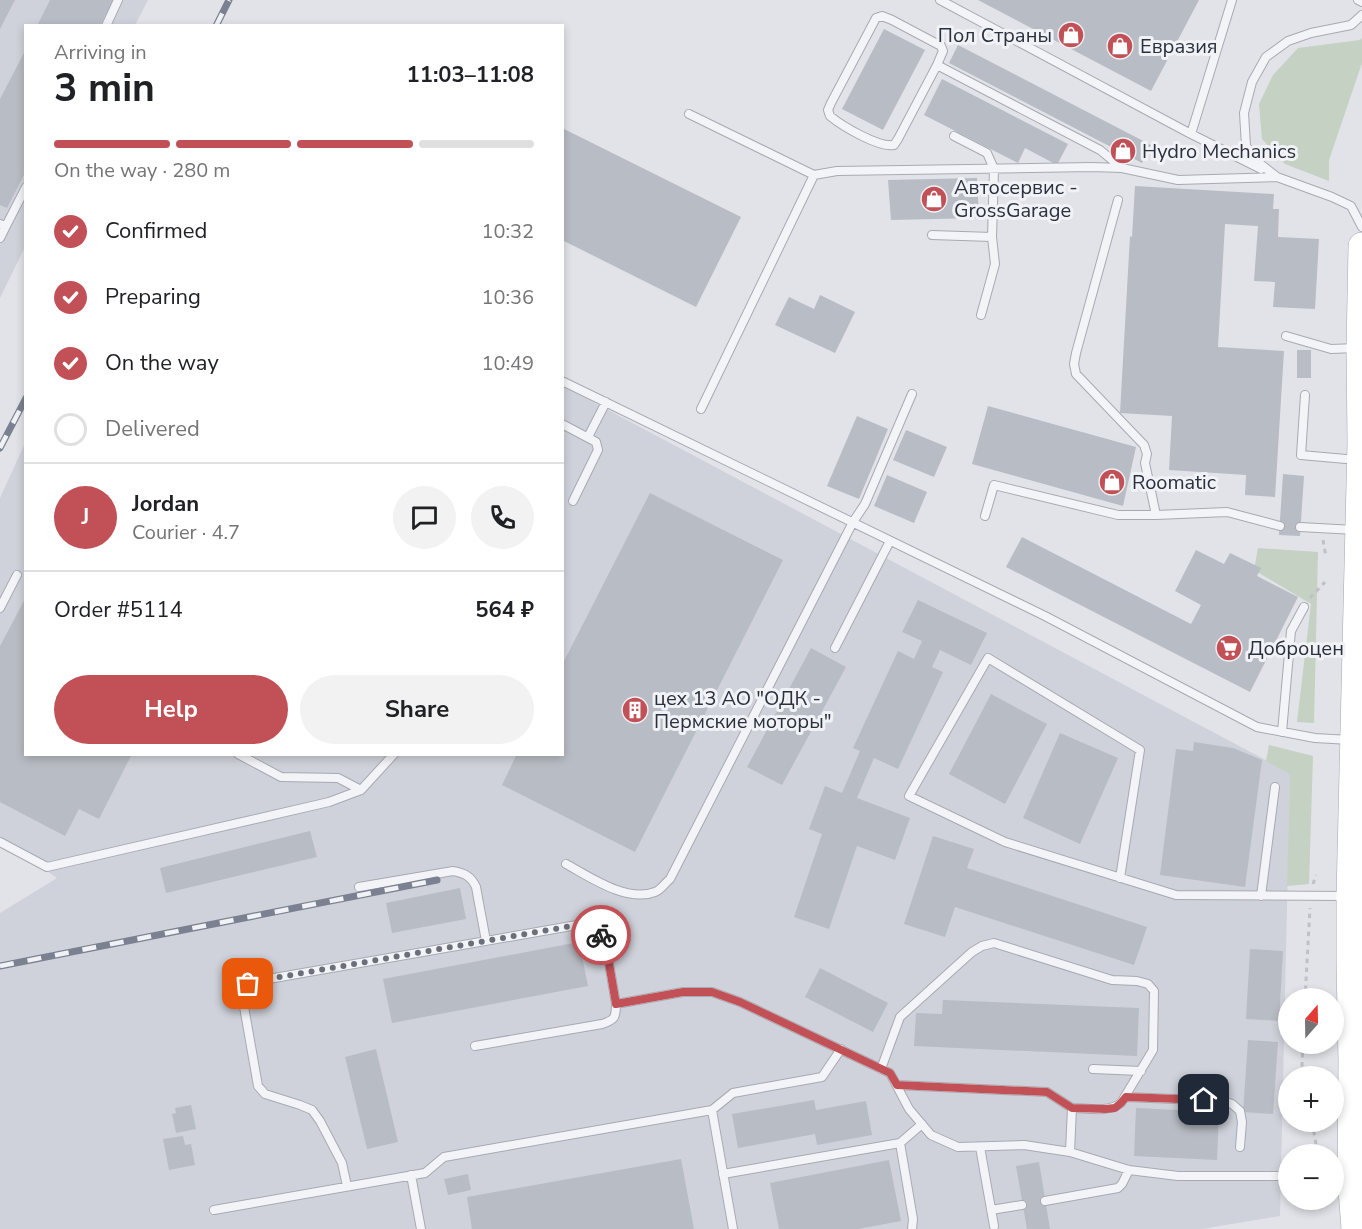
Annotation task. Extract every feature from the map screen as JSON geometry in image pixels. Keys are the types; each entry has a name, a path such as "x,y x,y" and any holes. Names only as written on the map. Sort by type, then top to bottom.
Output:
{"main road":[{"path":"1355,1229 1349,1182 1352,1061 1350,896 1359,531 1362,246"}],"lane":[{"path":"107,24 118,0"},
{"path":"940,0 1191,134 1277,177 1351,206 1362,226"},
{"path":"1191,134 1232,0"},
{"path":"1358,0 1362,2"},
{"path":"1277,177 1259,164 1246,146 1244,113 1252,82 1266,57 1288,41 1311,33 1351,25 1362,15"},
{"path":"882,16 892,20 941,46 942,51 937,65 894,145 887,146 878,143 830,116 828,110 831,103 876,18 882,16"},
{"path":"937,65 1100,150 1122,168"},
{"path":"688,114 814,174 837,171 1092,167 1122,168 1178,180 1277,177"},
{"path":"954,136 987,153 994,169 992,237 995,264 981,315"},
{"path":"700,409 814,174"},
{"path":"0,238 3,225 24,190"},
{"path":"1118,200 1074,364 1076,374 1080,379 1144,445 1145,463 1156,515"},
{"path":"932,236 992,237"},
{"path":"1286,336 1331,349 1360,348"},
{"path":"564,382 1045,616 1257,727 1315,738 1353,741"},
{"path":"566,864 618,891 640,895 657,891 670,879 853,522 865,504 912,394"},
{"path":"1305,395 1301,456 1360,461"},
{"path":"588,437 606,402"},
{"path":"564,425 596,442 598,450 573,501"},
{"path":"986,516 994,485 1118,515 1227,512 1280,526"},
{"path":"1300,527 1359,531"},
{"path":"836,648 890,541"},
{"path":"0,608 17,575"},
{"path":"1282,732 1291,631 1304,607"},
{"path":"1120,878 1140,750 988,658 909,796 1005,842 1120,878 1176,895 1350,896"},
{"path":"242,756 281,777 338,778 361,790"},
{"path":"0,842 47,867 329,802 361,790 392,756"},
{"path":"1261,896 1275,787"},
{"path":"359,887 453,871 463,873 473,880 476,887 486,940"},
{"path":"346,1186 342,1163 320,1120 312,1110 266,1094 258,1086 243,1001 243,992 248,984 577,925 597,930 605,940 616,1004 616,1014 611,1021 475,1046"},
{"path":"881,1069 900,1017 972,952 982,946 994,943 1112,980 1148,984 1154,991 1153,1050 1126,1097 1115,1108 1072,1108 1047,1092 897,1085"},
{"path":"616,1004 683,992 712,992 740,1002 890,1073 909,1109 931,1135 958,1147 1024,1145 1070,1152 1129,1170 1178,1176 1278,1176"},
{"path":"214,1210 425,1173 444,1157 712,1110 733,1093 822,1077 841,1049"},
{"path":"1093,1070 1141,1071"},
{"path":"1126,1097 1223,1101 1232,1104 1240,1111 1242,1122 1240,1147"},
{"path":"1070,1152 1072,1108"},
{"path":"712,1110 733,1229"},
{"path":"723,1174 900,1143 922,1124"},
{"path":"900,1143 913,1219 912,1229"},
{"path":"980,1147 994,1226"},
{"path":"1045,1201 1118,1188 1129,1170"},
{"path":"411,1175 421,1229"},
{"path":"1348,1229 1349,1182"},
{"path":"991,1210 1022,1205"}],"path":[{"path":"1304,607 1325,582"},
{"path":"1306,988 1310,902"}],"shaded area":[{"path":"0,0 148,0 136,24 24,24 24,249 0,298"},
{"path":"564,387 1290,773 1285,988 1278,988 1278,1054 1284,1054 1283,1066 1278,1066 1278,1132 1282,1132 1282,1144 1278,1144 1278,1210 1280,1210 1280,1216 1202,1229 0,1229 0,913 57,878 0,838 0,498 24,445 24,756 564,756"}],"green space":[{"path":"1362,38 1362,63 1329,160 1329,181 1285,164 1262,139 1259,104 1273,75 1298,48"},
{"path":"1258,548 1318,552 1314,723 1297,722 1311,604 1254,570"},
{"path":"1269,745 1313,756 1309,884 1287,886 1290,774 1266,761"}],"building":[{"path":"0,0 15,0 0,29"},
{"path":"50,0 113,0 101,24 38,24"},
{"name":"Евразия","path":"978,0 1199,0 1151,91"},
{"path":"884,29 925,50 883,130 842,109"},
{"path":"958,45 1151,145 1142,163 949,63"},
{"path":"24,53 24,175 7,208 0,205 0,99"},
{"path":"942,79 1068,144 1057,165 1025,148 1018,163 924,115"},
{"path":"564,129 741,217 696,307 564,241"},
{"name":"Автосервис - GrossGarage","path":"977,178 979,218 891,220 888,180"},
{"path":"1135,186 1274,194 1273,209 1279,209 1278,237 1319,239 1315,309 1273,307 1275,282 1254,281 1258,226 1225,224 1218,347 1284,351 1275,497 1245,495 1246,475 1169,470 1172,416 1120,413"},
{"path":"820,295 855,312 835,353 775,325 789,297 814,309"},
{"path":"1297,350 1311,350 1311,378 1297,378"},
{"path":"988,406 1136,447 1123,506 972,464"},
{"path":"857,416 888,429 859,499 827,486"},
{"path":"906,430 947,447 934,477 893,460"},
{"path":"1283,474 1304,476 1300,536 1279,535"},
{"path":"887,475 927,492 914,523 874,506"},
{"name":"цех 13 АО \"ОДК - Пермские моторы\"","path":"650,493 783,560 635,852 502,785 516,756 564,756 564,661"},
{"path":"1022,537 1191,624 1201,605 1175,591 1196,550 1224,564 1230,553 1261,568 1257,576 1298,597 1250,692 1006,567"},
{"path":"918,600 987,633 971,665 940,650 932,667 943,672 898,769 874,758 857,798 910,818 895,860 857,846 829,929 794,917 822,834 809,829 825,786 842,793 860,751 853,748 898,651 914,659 922,641 902,632"},
{"path":"24,601 24,756 131,756 99,819 79,809 65,836 0,802 0,646"},
{"path":"811,648 846,667 782,785 747,767"},
{"path":"991,694 1047,724 1005,804 949,774"},
{"path":"1060,733 1118,758 1080,844 1023,818"},
{"path":"1194,742 1233,748 1262,760 1245,887 1160,875 1176,749 1193,751"},
{"path":"310,831 317,857 166,893 160,868"},
{"path":"933,836 974,849 967,868 1147,927 1134,965 955,907 945,937 904,924"},
{"path":"460,888 466,919 392,933 386,903"},
{"path":"579,942 588,986 392,1023 383,979"},
{"path":"1250,949 1283,951 1281,988 1278,988 1278,1021 1246,1019"},
{"path":"820,968 888,1003 873,1032 805,997"},
{"path":"943,1000 1139,1008 1137,1056 914,1046 916,1013 942,1014"},
{"path":"1248,1040 1278,1042 1273,1114 1243,1112"},
{"path":"376,1049 398,1142 367,1149 345,1057"},
{"path":"814,1100 816,1110 866,1101 872,1135 817,1145 815,1134 738,1148 732,1114"},
{"path":"191,1105 196,1129 176,1133 172,1114 176,1113 175,1108"},
{"path":"1136,1108 1219,1112 1217,1160 1134,1156"},
{"path":"183,1136 185,1145 191,1144 195,1165 169,1170 163,1139"},
{"path":"681,1159 694,1229 472,1229 467,1197"},
{"path":"889,1160 901,1221 858,1229 779,1229 770,1183"},
{"path":"1039,1162 1050,1229 1027,1229 1016,1166"},
{"path":"468,1174 471,1190 448,1195 444,1179"}],"railway":[{"path":"217,24 229,0"},
{"path":"0,448 24,402"},
{"path":"0,966 437,880"}],"way so far":[{"path":"248,984 577,925 588,926 597,930 601,935"}],"place":[{"name":"Пол Страны","path":"1071,35"},
{"name":"Евразия","path":"1120,46"},
{"name":"Hydro Mechanics","path":"1123,151"},
{"name":"Автосервис - GrossGarage","path":"934,199"},
{"name":"Roomatic","path":"1112,482"},
{"name":"Доброцен","path":"1229,648"},
{"name":"цех 13 АО \"ОДК - Пермские моторы\"","path":"635,710"}],"route":[{"path":"601,935 605,940 616,1004 683,992 712,992 740,1002 890,1073 897,1085 1047,1092 1072,1108 1115,1108 1126,1097 1204,1100"}]}
